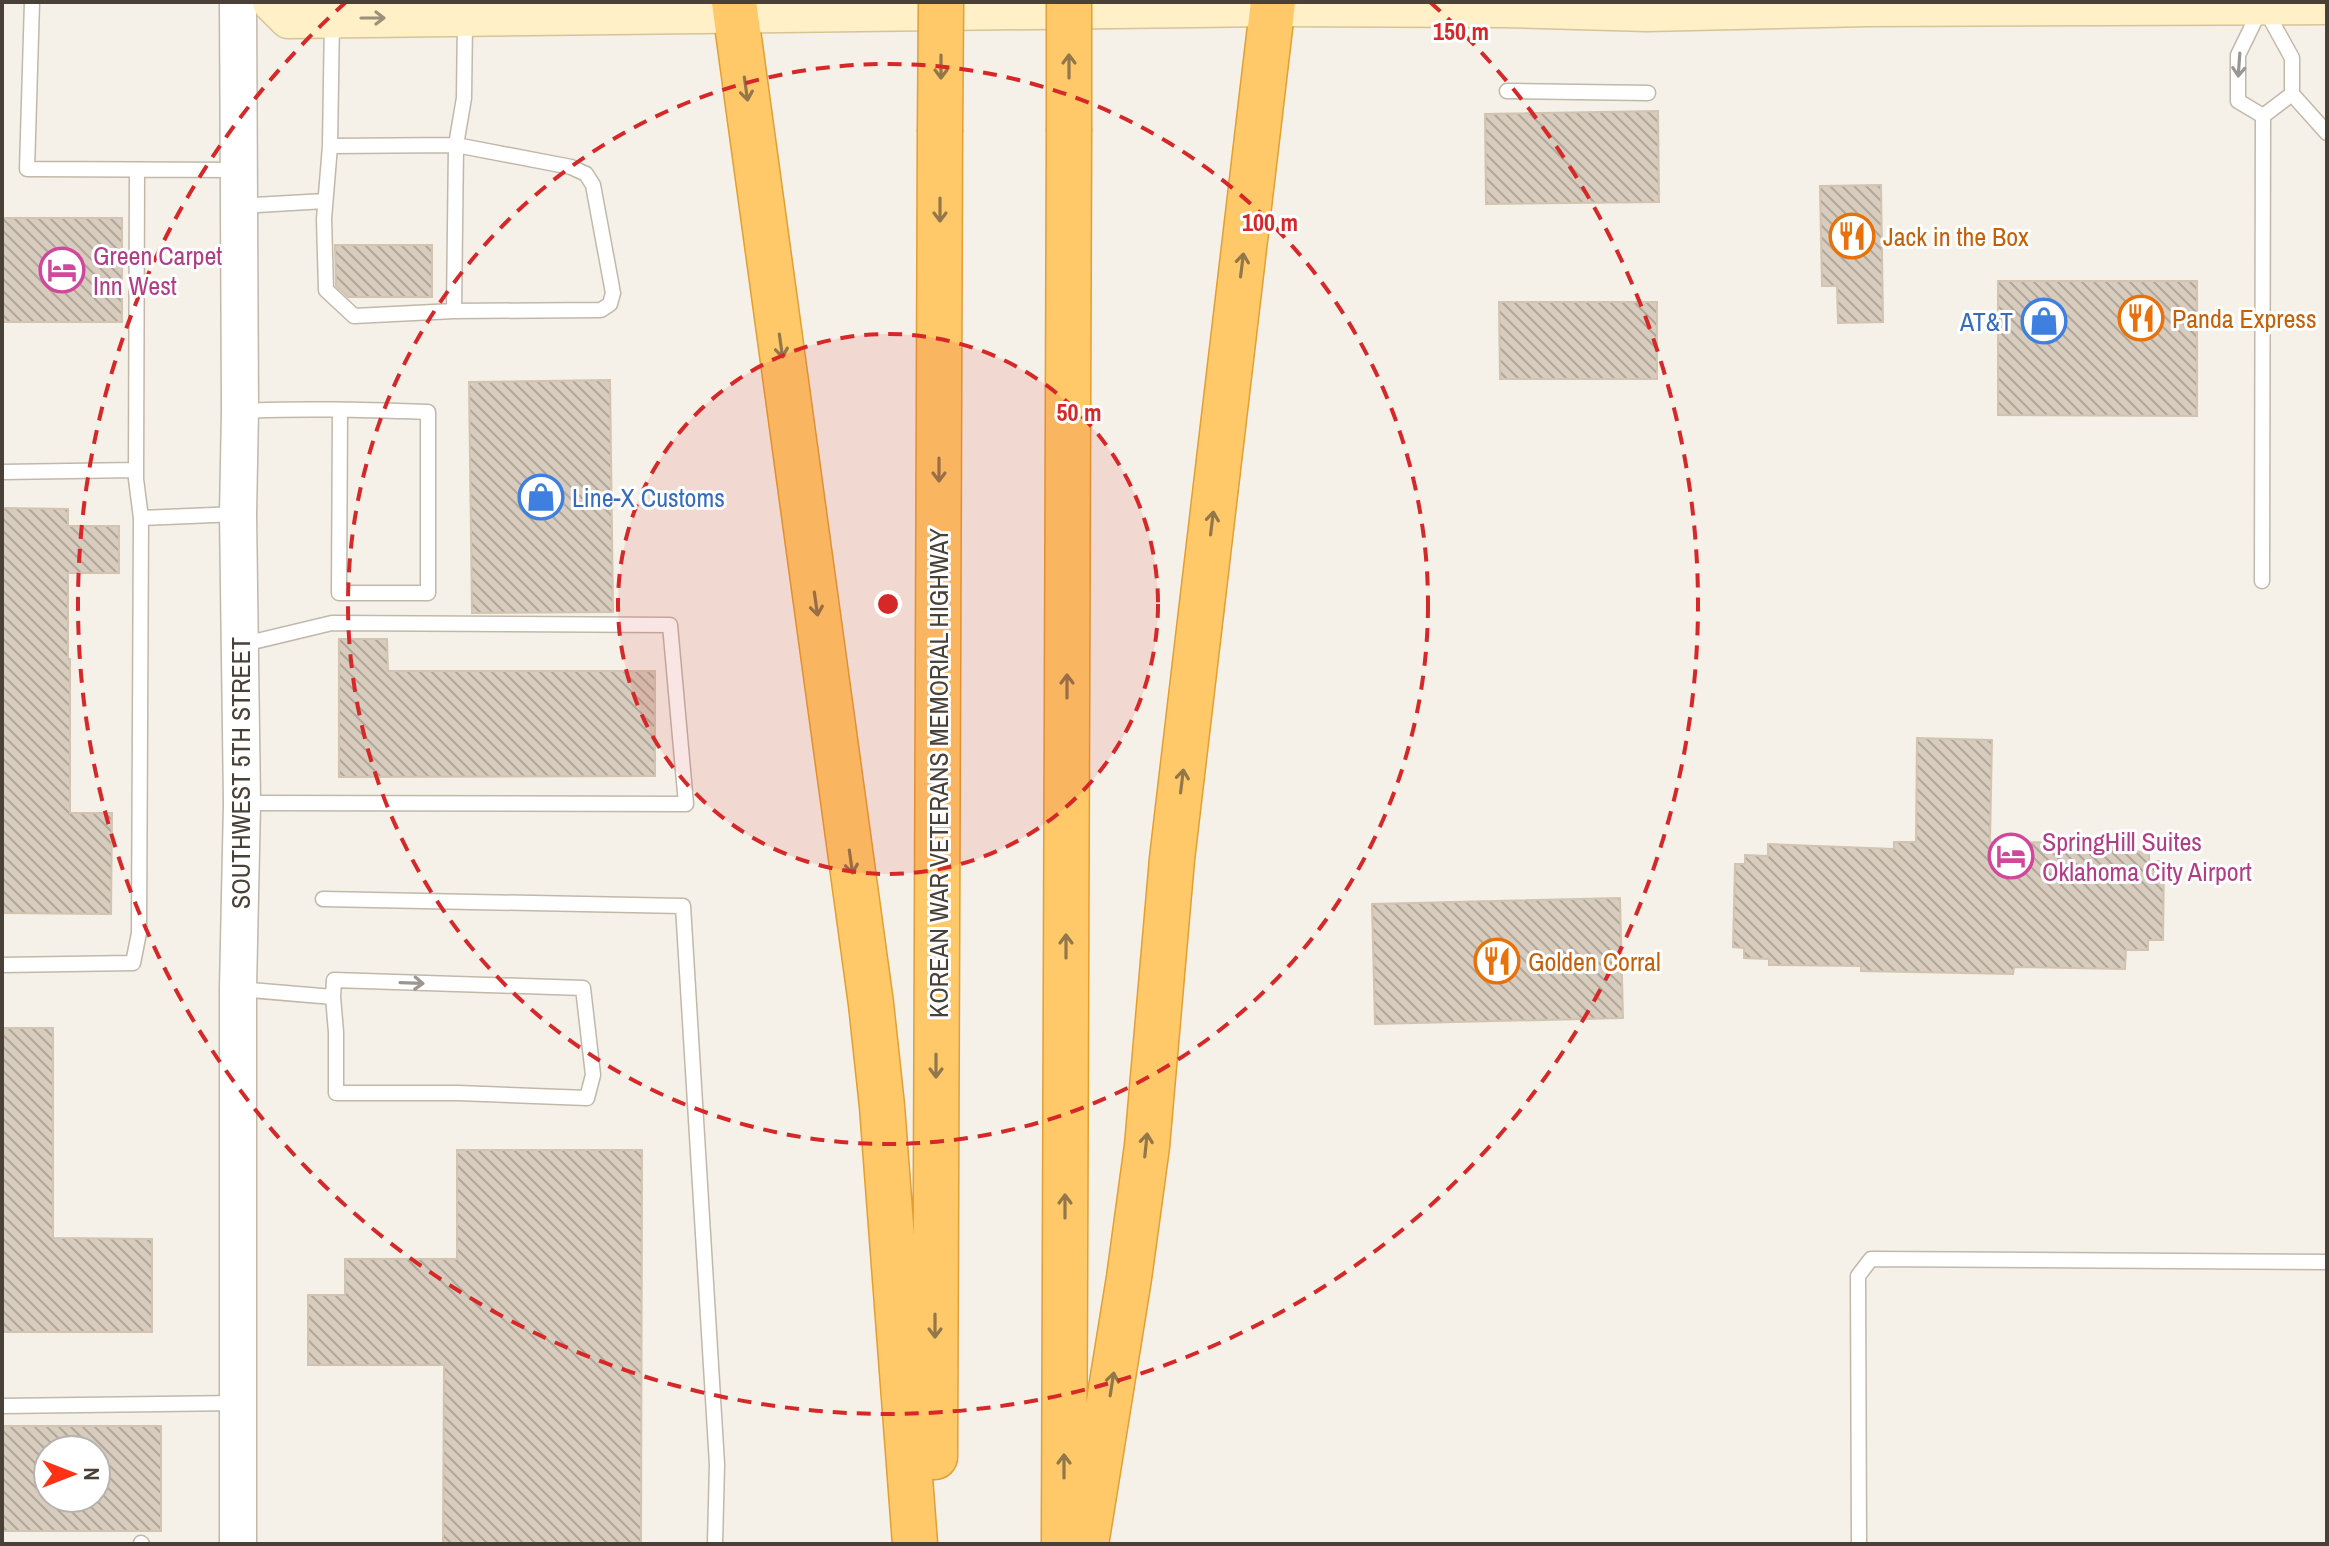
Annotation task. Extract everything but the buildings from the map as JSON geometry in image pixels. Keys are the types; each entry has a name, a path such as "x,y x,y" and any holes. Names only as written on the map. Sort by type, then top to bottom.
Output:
{"highway":[{"name":"KOREAN WAR VETERANS MEMORIAL HIGHWAY","path":"934,1544 941,2"},
{"path":"1064,1544 1069,2"},
{"path":"1086,1544 1127,1294 1147,1146 1172,859 1274,4"},
{"path":"735,7 871,1004 882,1106 915,1544"}],"main road":[{"path":"273,2 289,18 465,17 735,7 1274,4 1647,11 1868,6 2327,4"}],"street":[{"name":"SOUTHWEST 5TH STREET","path":"238,2 238,514 242,803 238,989 238,1544"}],"lane":[{"path":"32,2 27,169 238,170"},
{"path":"2263,4 2292,58 2292,94 2327,133"},
{"path":"2263,4 2238,55 2238,101 2263,116"},
{"path":"454,311 456,145 464,98 465,17"},
{"path":"330,146 456,145 571,167 586,174 593,185 613,293 610,304 601,310 454,311 354,316 326,290 325,201 330,146 332,18"},
{"path":"1507,91 1648,93"},
{"path":"2263,116 2292,94"},
{"path":"2262,581 2263,116"},
{"path":"2,965 133,963 139,933 141,518 136,470 137,170"},
{"path":"239,206 325,201"},
{"path":"240,411 293,409 340,410 428,412 428,593 339,593 340,410"},
{"path":"2,472 136,470"},
{"path":"141,518 238,514"},
{"path":"240,645 332,623 670,625 686,804 242,803"},
{"path":"323,899 683,906 717,1464 715,1544"},
{"path":"334,980 583,988 593,1075 587,1098 458,1093 336,1093 333,997 334,980"},
{"path":"238,989 333,997"},
{"path":"1859,1544 1858,1276 1871,1259 2327,1262"},
{"path":"2,1406 238,1403"}],"place":[{"name":"Jack in the Box","path":"1852,236"},
{"name":"Green Carpet Inn West","path":"62,270"},
{"name":"Panda Express","path":"2141,318"},
{"name":"AT&T","path":"2044,321"},
{"name":"Line-X Customs","path":"541,497"},
{"name":"SpringHill Suites Oklahoma City Airport","path":"2011,856"},
{"name":"Golden Corral","path":"1497,961"}]}
